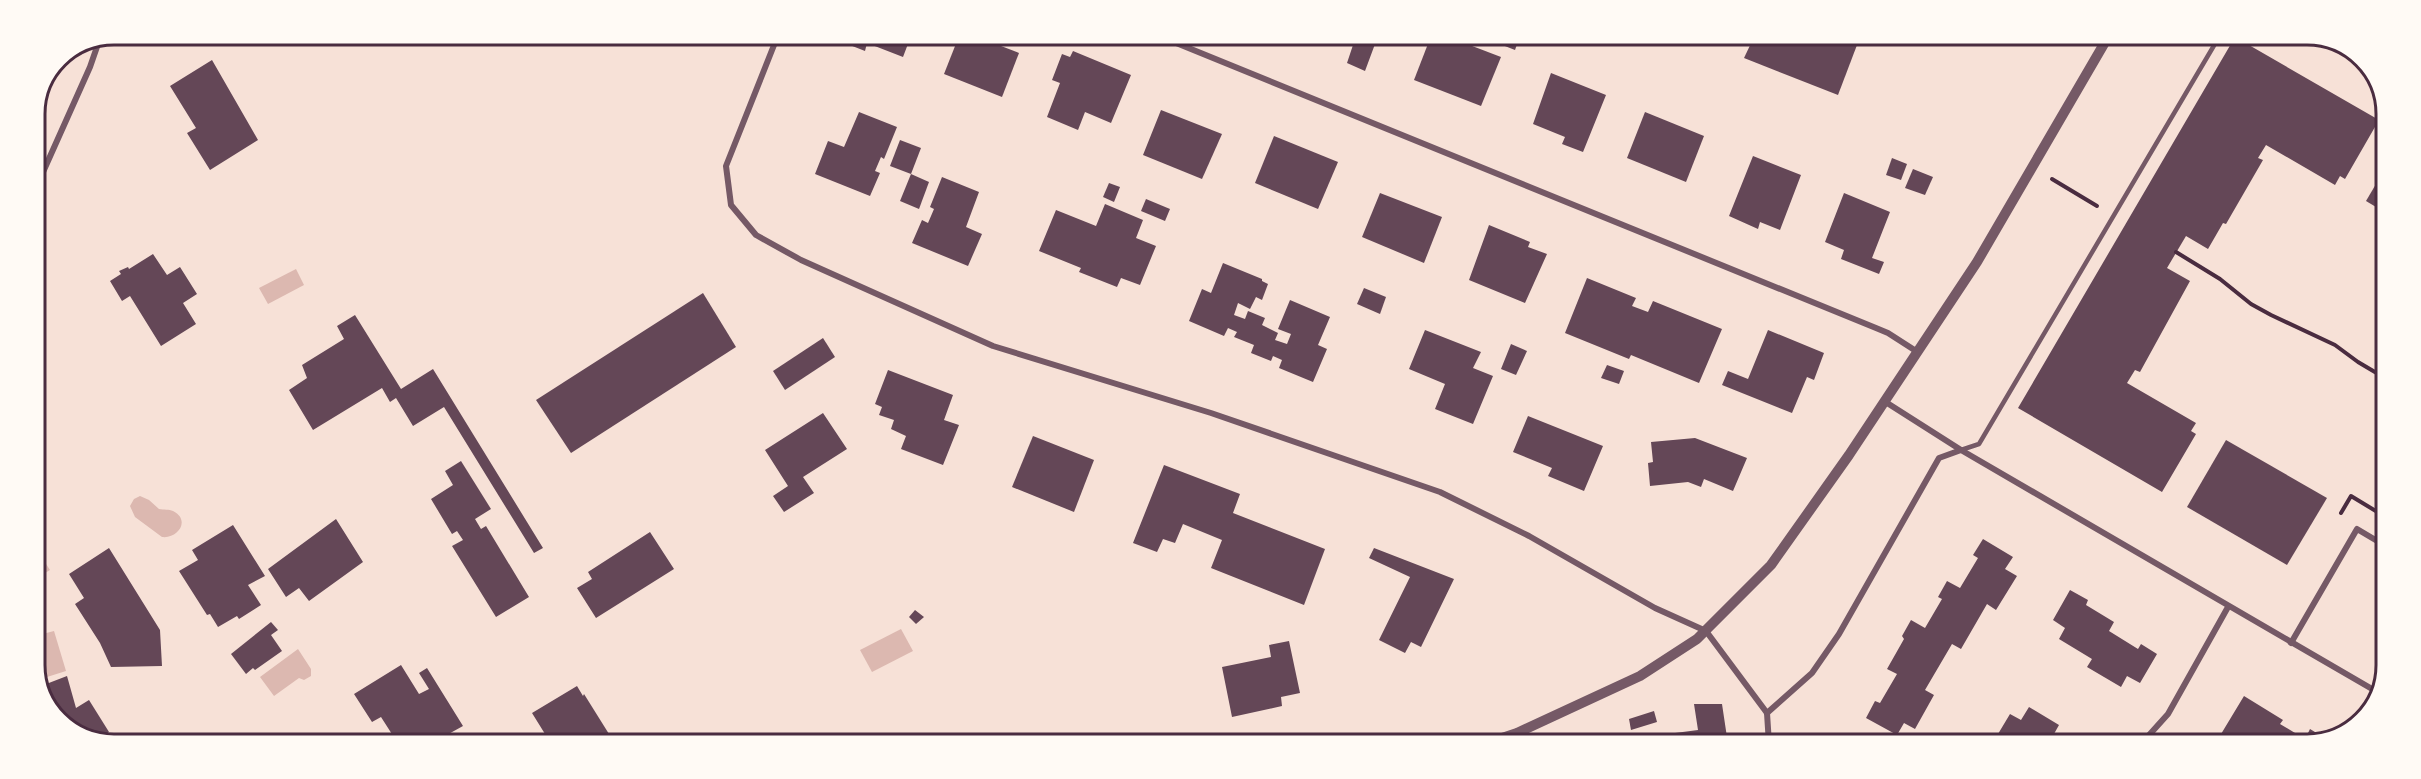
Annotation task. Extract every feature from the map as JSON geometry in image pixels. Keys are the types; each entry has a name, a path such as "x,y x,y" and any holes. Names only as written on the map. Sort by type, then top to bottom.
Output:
{"street":[{"path":"774,45 726,166 731,205 756,235 801,260 993,346 1211,413 1440,492 1529,536 1655,608 1706,631 1767,713 1768,734"},
{"path":"1181,45 1882,330 1916,351"},
{"path":"1514,734 1640,676 1706,631 1771,566 1823,493 1977,262 2034,168 2103,45"},
{"path":"45,166 97,47"},
{"path":"1883,401 1961,450 2372,689"},
{"path":"1767,713 1812,673 1839,634 1938,458 1961,450"},
{"path":"2291,643 2357,529 2376,540"},
{"path":"2150,734 2168,714 2228,607"}],"lane":[{"path":"1961,450 1979,444 2214,45"}],"path":[{"path":"2034,168 2115,217"},
{"path":"2176,252 2220,279 2252,304 2335,345 2376,373"}],"shaded area":[{"path":"296,269 304,285 268,304 259,288"},
{"path":"140,496 159,509 171,510 178,515 182,524 177,532 168,537 162,537 135,517 130,506 134,499"},
{"path":"45,562 50,570 45,573"},
{"path":"901,629 913,651 872,672 860,650"},
{"path":"54,631 66,671 47,677 45,670 45,633"},
{"path":"298,649 311,669 311,676 304,680 299,678 274,696 260,677"}],"building":[{"path":"850,45 866,45 865,51"},
{"path":"872,45 908,45 903,57"},
{"path":"955,45 998,45 1019,53 1002,97 944,74"},
{"path":"1353,45 1375,45 1365,71 1347,63"},
{"path":"1428,45 1470,45 1501,57 1481,106 1414,80"},
{"path":"1502,45 1517,45 1515,50"},
{"path":"1750,45 1857,45 1838,95 1744,58"},
{"path":"2230,45 2249,45 2376,118 2376,125 2345,179 2340,176 2335,185 2266,145 2258,158 2263,160 2226,224 2223,223 2208,249 2186,236 2167,268 2190,281 2140,372 2135,370 2127,383 2196,423 2191,431 2196,434 2162,492 2018,408"},
{"path":"1073,51 1131,75 1111,123 1085,112 1078,130 1047,117 1060,83 1052,80 1062,54 1070,57"},
{"path":"212,60 258,140 210,170 187,133 196,128 170,86"},
{"path":"1551,73 1606,95 1583,152 1562,144 1565,137 1533,124"},
{"path":"1161,110 1222,134 1202,179 1143,155"},
{"path":"859,112 897,127 884,159 881,157 875,171 880,173 870,196 815,174 828,141 844,147"},
{"path":"1645,112 1704,136 1686,182 1627,158"},
{"path":"1274,136 1338,162 1318,209 1255,183"},
{"path":"900,140 921,148 911,174 890,166"},
{"path":"1753,156 1801,175 1780,230 1760,222 1758,229 1729,216"},
{"path":"1892,158 1907,164 1901,180 1886,175"},
{"path":"1913,169 1933,177 1925,195 1905,188"},
{"path":"911,174 929,182 919,209 900,201"},
{"path":"942,177 979,192 966,227 982,234 968,266 912,243 922,220 928,223 934,209 930,207"},
{"path":"1109,183 1120,187 1114,202 1103,197"},
{"path":"2376,184 2376,207 2366,201"},
{"path":"1380,193 1442,217 1424,263 1362,237"},
{"path":"1844,193 1890,212 1872,258 1884,262 1879,274 1841,259 1844,250 1825,242"},
{"path":"1146,199 1170,209 1165,221 1141,211"},
{"path":"1105,204 1143,220 1136,238 1156,246 1140,285 1121,278 1117,287 1079,272 1081,268 1039,251 1056,210 1096,226"},
{"path":"1489,225 1530,242 1528,247 1547,254 1525,303 1469,280"},
{"path":"153,254 167,275 180,267 197,294 183,303 196,324 161,346 130,296 122,301 110,281 121,274 119,271 128,267 129,269"},
{"path":"1223,263 1262,279 1268,284 1262,300 1256,297 1250,309 1238,303 1234,315 1245,319 1248,311 1265,318 1262,325 1278,333 1275,340 1287,344 1291,334 1278,329 1290,300 1330,317 1318,345 1327,349 1313,382 1279,368 1282,360 1273,356 1271,361 1251,353 1254,345 1234,337 1237,332 1228,328 1224,336 1189,321 1202,289 1211,293"},
{"path":"1587,278 1636,298 1632,306 1648,312 1653,301 1722,329 1699,383 1631,355 1629,359 1565,333"},
{"path":"1364,288 1386,297 1380,314 1357,304"},
{"path":"703,293 736,347 571,453 536,400"},
{"path":"355,315 401,389 433,369 543,548 534,553 444,407 413,426 396,398 390,402 382,388 313,430 289,390 307,378 302,365 344,339 337,326"},
{"path":"1425,330 1481,352 1473,368 1493,376 1473,424 1435,409 1445,384 1409,369"},
{"path":"1768,330 1824,353 1814,380 1807,377 1792,413 1722,385 1728,371 1748,379"},
{"path":"823,338 835,357 785,390 773,371"},
{"path":"1511,344 1527,351 1516,375 1501,369"},
{"path":"1607,365 1624,371 1619,384 1601,378"},
{"path":"888,370 953,395 944,420 959,425 943,465 901,449 906,436 891,429 894,420 879,415 882,407 875,404"},
{"path":"823,413 847,449 803,477 814,493 784,512 773,496 788,486 765,450"},
{"path":"1528,416 1603,446 1584,491 1548,476 1552,468 1513,452"},
{"path":"1033,436 1094,460 1074,512 1012,487"},
{"path":"1695,438 1747,458 1733,491 1704,479 1701,487 1688,482 1650,486 1648,463 1653,462 1651,442"},
{"path":"2226,440 2327,498 2287,565 2187,507"},
{"path":"461,461 491,509 475,519 481,529 486,526 529,597 496,617 452,546 463,540 457,531 452,534 431,499 453,485 445,471"},
{"path":"1164,465 1240,494 1233,513 1325,549 1304,605 1211,568 1222,540 1183,524 1175,543 1163,539 1157,552 1133,543"},
{"path":"336,519 363,562 309,601 299,588 286,597 268,569"},
{"path":"233,525 265,576 248,585 261,605 239,619 237,616 218,627 210,614 207,615 179,571 198,560 192,550"},
{"path":"650,532 674,569 596,618 577,588 592,579 588,572"},
{"path":"1983,539 2013,557 2005,569 2017,576 1996,610 1987,604 1961,649 1952,644 1925,690 1934,695 1915,729 1904,723 1898,734 1895,734 1866,718 1875,701 1880,703 1897,674 1887,669 1904,639 1902,636 1911,620 1925,628 1942,599 1938,597 1947,581 1960,588 1978,558 1973,555"},
{"path":"109,548 160,630 162,666 111,667 100,643 75,604 84,598 69,574"},
{"path":"1374,548 1454,579 1421,647 1411,642 1405,653 1379,640 1410,577 1369,558"},
{"path":"2070,590 2088,600 2086,605 2114,622 2109,631 2138,649 2141,644 2157,654 2140,683 2127,676 2121,687 2087,667 2092,659 2059,639 2065,628 2053,620"},
{"path":"915,610 924,617 916,624 909,617"},
{"path":"271,622 278,630 271,635 282,651 246,674 231,654"},
{"path":"1289,641 1300,693 1281,697 1282,706 1232,717 1222,667 1271,657 1269,645"},
{"path":"401,665 419,694 429,689 419,673 427,668 463,726 448,734 392,734 381,717 372,722 354,694"},
{"path":"67,676 76,708 89,700 109,732 96,732 68,717 54,700 48,684"},
{"path":"577,686 609,734 545,734 532,713"},
{"path":"2244,696 2283,720 2280,724 2297,734 2221,734"},
{"path":"1694,704 1722,704 1726,734 1675,733 1698,730"},
{"path":"2029,707 2059,725 2054,734 1998,734 2010,714 2021,720"},
{"path":"1654,711 1657,722 1631,730 1629,719"}]}
